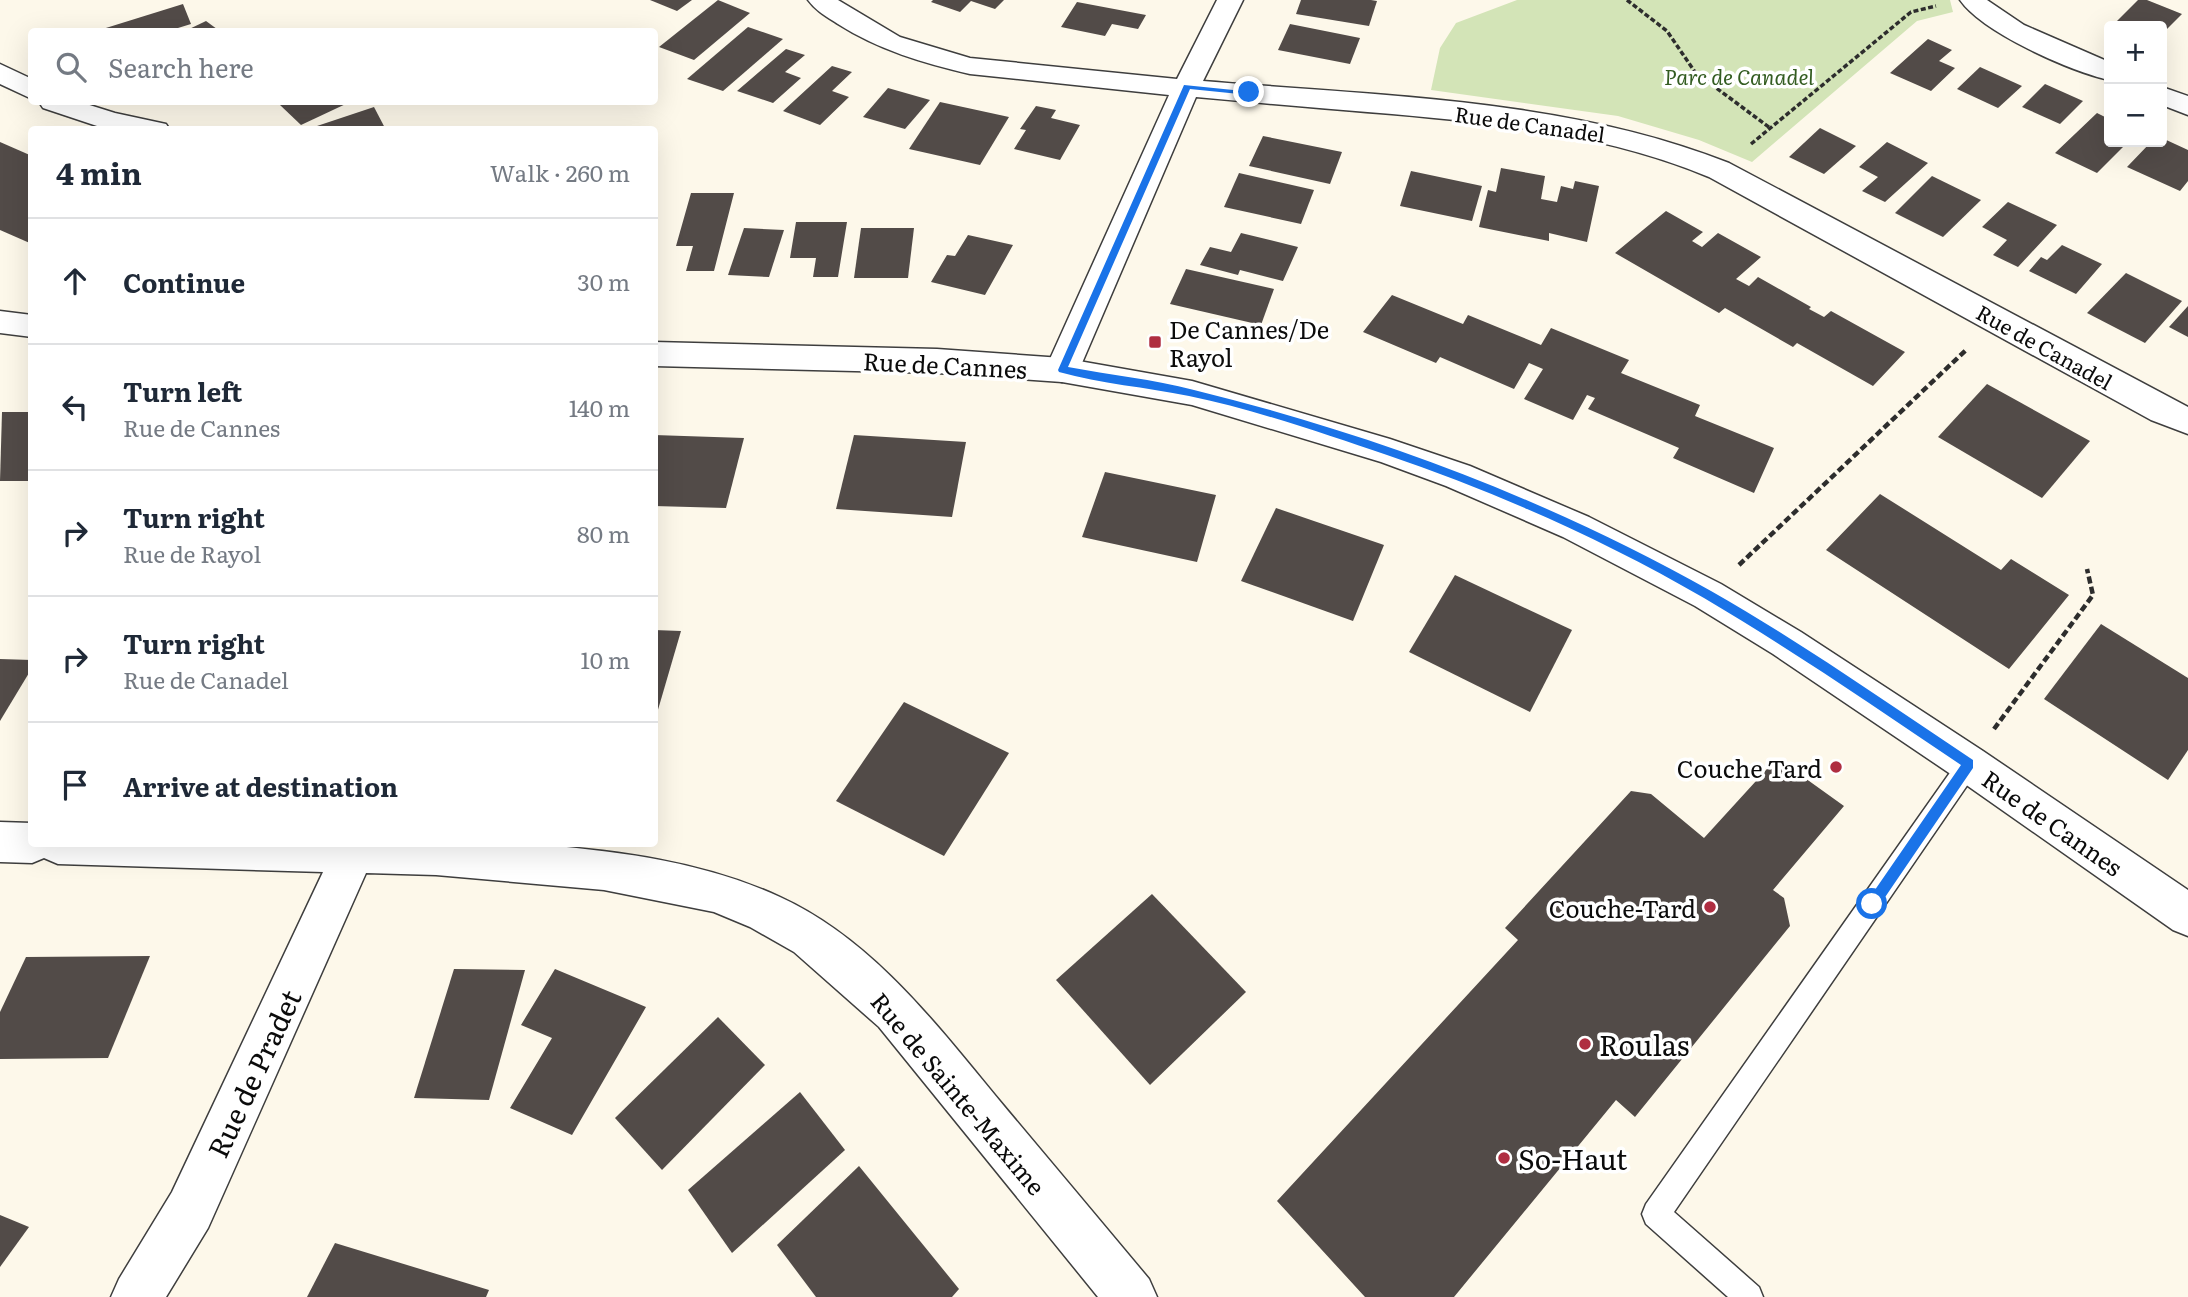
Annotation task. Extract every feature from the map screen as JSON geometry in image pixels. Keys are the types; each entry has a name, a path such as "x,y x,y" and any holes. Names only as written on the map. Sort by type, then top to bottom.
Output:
{"street":[{"name":"Rue de Canadel","path":"821,0 871,35 948,62 1003,70 1426,109 1586,129 1660,146 1719,170 2163,411 2188,421"},
{"path":"1062,370 1187,86 1230,0"},
{"path":"1973,0 1993,18 2014,30 2104,70"},
{"path":"0,72 28,89"},
{"path":"2167,97 2188,106"},
{"path":"62,105 110,121 136,126"},
{"path":"0,322 28,326"},
{"name":"Rue de Cannes","path":"658,354 937,361 1062,370 1192,393 1401,456 1516,499 1623,550 1708,595 1787,643 1969,764 2188,915"},
{"path":"0,842 28,843"},
{"name":"Rue de Sainte-Maxime","path":"282,847 357,848 591,869 715,892 765,912 810,937 895,1011 1131,1297"},
{"name":"Rue de Pradet","path":"137,1297 190,1210 357,848"}],"lane":[{"path":"1749,1297 1656,1214 1969,764"}],"path":[{"path":"1627,0 1667,31 1695,72 1770,128"},
{"path":"1719,170 1911,12 1946,3"},
{"path":"1708,595 1998,320"},
{"path":"1969,764 2093,595 2087,569"}],"green space":[{"name":"Parc de Canadel","path":"1517,0 1950,0 1953,12 1917,21 1752,162 1699,140 1618,116 1431,90 1440,48 1456,23"}],"building":[{"path":"650,0 692,0 677,11"},
{"path":"718,0 750,13 694,60 659,47"},
{"path":"1004,0 995,9 971,1 960,12 931,2"},
{"path":"1301,0 1377,1 1369,26 1296,14"},
{"path":"2138,0 2147,0 2182,14 2167,29 2167,21 2117,21"},
{"path":"1077,2 1146,15 1138,29 1112,24 1105,36 1061,27"},
{"path":"183,4 191,24 178,28 106,28"},
{"path":"206,21 216,28 191,28"},
{"path":"1290,24 1360,38 1350,64 1278,50"},
{"path":"748,27 783,39 723,91 687,79"},
{"path":"1928,39 1952,50 1939,61 1955,68 1931,91 1890,73"},
{"path":"786,49 805,55 785,72 801,78 773,103 737,91"},
{"path":"832,66 852,72 832,91 849,97 820,125 783,111"},
{"path":"1980,67 2022,86 1998,108 1957,89"},
{"path":"2045,84 2083,101 2060,124 2022,107"},
{"path":"888,88 930,100 905,129 863,117"},
{"path":"940,102 1009,117 980,165 909,149"},
{"path":"280,105 344,105 301,125"},
{"path":"1036,106 1056,110 1051,118 1080,125 1060,160 1014,149 1026,130 1020,129"},
{"path":"374,107 384,126 317,126"},
{"path":"2097,113 2104,116 2104,147 2123,147 2097,173 2055,153"},
{"path":"1820,128 1856,146 1824,174 1789,157"},
{"path":"1263,136 1342,152 1330,184 1249,166"},
{"path":"2167,140 2188,150 2188,181 2180,191 2127,167 2146,147 2167,147"},
{"path":"0,142 28,154 28,242 0,230"},
{"path":"1887,142 1928,163 1885,202 1862,191 1878,177 1859,167"},
{"path":"1501,168 1545,176 1541,199 1557,202 1561,186 1573,189 1575,181 1599,186 1587,242 1549,233 1549,241 1479,227 1488,190 1496,192"},
{"path":"1411,171 1482,186 1472,221 1400,206"},
{"path":"1239,173 1314,190 1301,224 1224,207"},
{"path":"1932,176 1981,200 1943,237 1895,213"},
{"path":"691,193 734,193 714,271 686,271 693,246 676,246"},
{"path":"2008,202 2057,225 2018,267 1993,255 2007,240 1982,227"},
{"path":"1666,211 1703,232 1692,241 1702,247 1718,233 1761,257 1736,279 1749,286 1758,277 1824,317 1831,311 1905,352 1873,386 1797,343 1793,347 1725,308 1719,313 1615,253"},
{"path":"796,222 847,222 838,277 813,277 816,258 790,258"},
{"path":"744,228 784,230 769,277 728,275"},
{"path":"861,228 914,228 908,278 854,278"},
{"path":"1241,233 1298,247 1283,281 1240,270 1238,275 1200,265 1210,247 1231,252"},
{"path":"968,235 1013,245 985,295 931,282 947,255 955,256"},
{"path":"2062,245 2102,264 2076,294 2029,271 2041,257 2047,260"},
{"path":"1186,269 1274,289 1261,325 1170,304"},
{"path":"2126,273 2182,301 2145,343 2087,313"},
{"path":"1392,295 1463,324 1468,315 1541,345 1551,328 1629,360 1621,373 1700,405 1695,416 1774,448 1754,493 1673,458 1679,448 1588,409 1595,398 1587,395 1573,420 1524,399 1543,369 1529,363 1514,389 1440,357 1436,363 1363,332"},
{"path":"2188,306 2188,337 2169,327"},
{"path":"1987,384 2090,441 2042,498 1938,437"},
{"path":"2,412 28,412 28,481 0,481"},
{"path":"658,435 744,438 726,508 658,506"},
{"path":"854,435 966,442 952,517 836,509"},
{"path":"1105,472 1216,495 1197,562 1082,537"},
{"path":"1880,494 2001,570 2011,559 2069,595 2009,669 1826,550"},
{"path":"1276,508 1384,545 1353,621 1241,581"},
{"path":"1455,575 1572,630 1530,712 1409,652"},
{"path":"2101,624 2188,678 2188,750 2168,780 2044,699"},
{"path":"658,630 681,631 658,710"},
{"path":"0,659 28,660 28,675 0,721"},
{"path":"904,702 1009,753 944,856 836,801"},
{"path":"1777,758 1844,806 1773,890 1784,898 1790,926 1635,1117 1616,1100 1454,1297 1365,1297 1277,1201 1518,940 1505,928 1631,791 1651,794 1704,838"},
{"path":"1152,894 1246,992 1150,1085 1056,980"},
{"path":"150,956 108,1058 0,1059 0,1012 26,957"},
{"path":"454,969 525,970 489,1100 414,1098"},
{"path":"555,969 646,1007 572,1135 510,1108 552,1038 521,1025"},
{"path":"718,1017 765,1065 662,1170 615,1118"},
{"path":"800,1092 845,1150 732,1253 688,1190"},
{"path":"859,1166 959,1289 952,1297 816,1297 777,1245"},
{"path":"0,1215 29,1227 0,1267"},
{"path":"335,1243 489,1290 486,1297 307,1297"}],"place":[{"name":"De Cannes/De Rayol","path":"1155,342"},
{"name":"Couche Tard","path":"1836,767"},
{"name":"Couche-Tard","path":"1710,907"},
{"name":"Roulas","path":"1585,1044"},
{"name":"So-Haut","path":"1504,1158"}],"route":[{"path":"1249,92 1187,86 1062,370 1192,393 1390,452 1458,476 1516,499 1635,556 1708,595 1787,643 1969,764 1872,904"}]}
